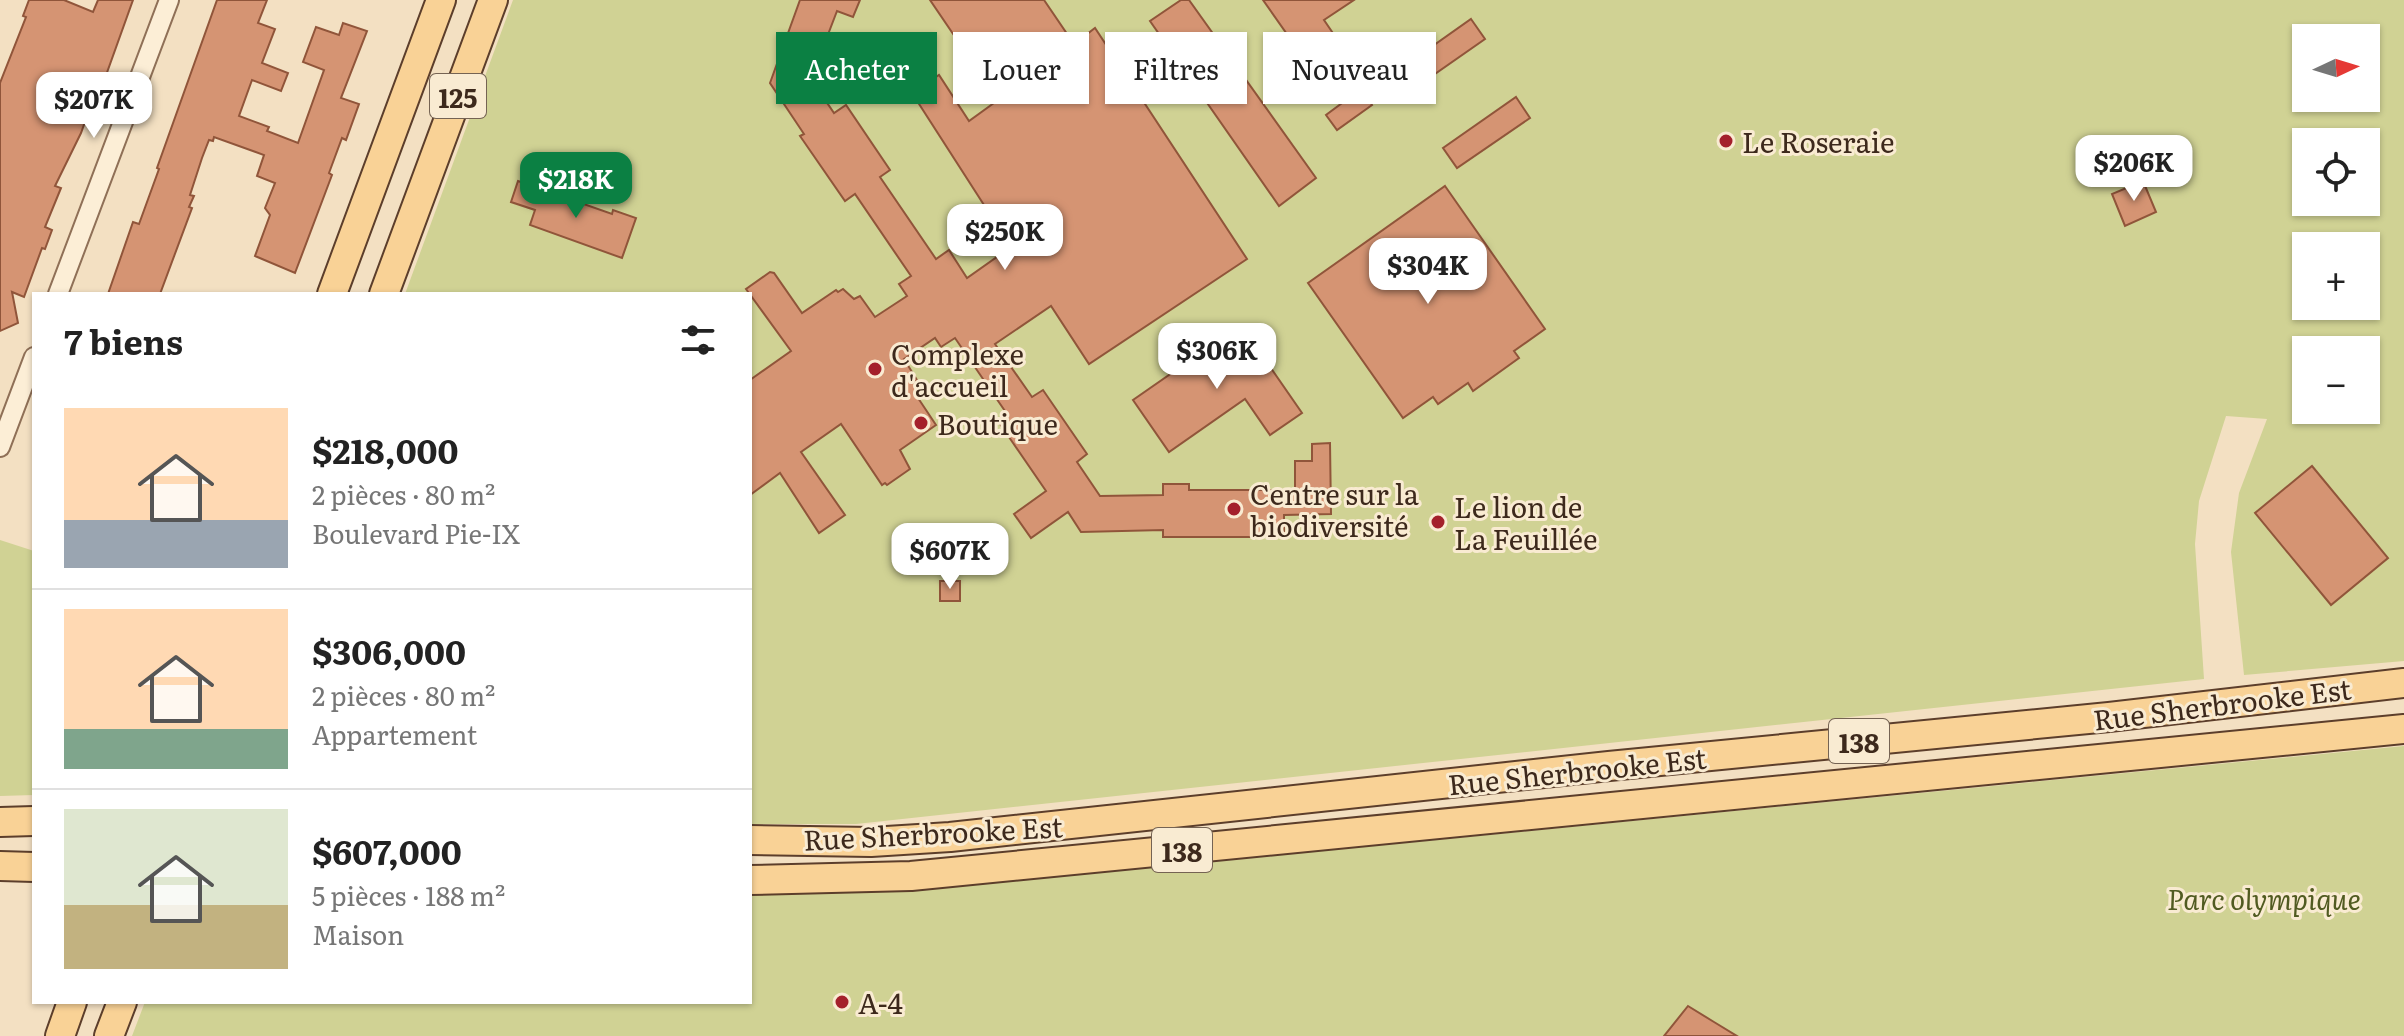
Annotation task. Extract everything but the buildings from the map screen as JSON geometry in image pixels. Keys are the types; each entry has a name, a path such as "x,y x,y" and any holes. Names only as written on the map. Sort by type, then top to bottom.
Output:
{"main road":[{"name":"125","path":"333,292 441,0"},
{"name":"125","path":"385,292 493,0"},
{"name":"Rue Sherbrooke Est","path":"752,840 871,842 950,837 1609,766 2109,717 2404,683"},
{"name":"Rue Sherbrooke Est","path":"752,880 911,876 2404,729"},
{"path":"0,822 32,821"},
{"path":"0,866 32,867"},
{"path":"60,1036 71,1004"},
{"path":"109,1036 121,1004"}],"street":[{"path":"59,292 169,0"},
{"path":"0,447 32,362"}],"green space":[{"path":"513,0 2404,0 2404,661 2244,675 2231,552 2239,493 2267,419 2226,416 2199,501 2195,544 2204,679 856,824 752,824 752,292 406,292"},
{"path":"0,540 32,550 32,795 0,796"},
{"name":"Parc olympique","path":"2404,746 2404,1036 132,1036 144,1004 752,1004 752,892 900,890"}],"place":[{"name":"Le Roseraie","path":"1726,141"},
{"name":"Complexe d'accueil","path":"875,369"},
{"name":"Boutique","path":"921,423"},
{"name":"Centre sur la biodiversité","path":"1234,509"},
{"name":"Le lion de La Feuillée","path":"1438,522"},
{"name":"A-4","path":"842,1002"}]}
